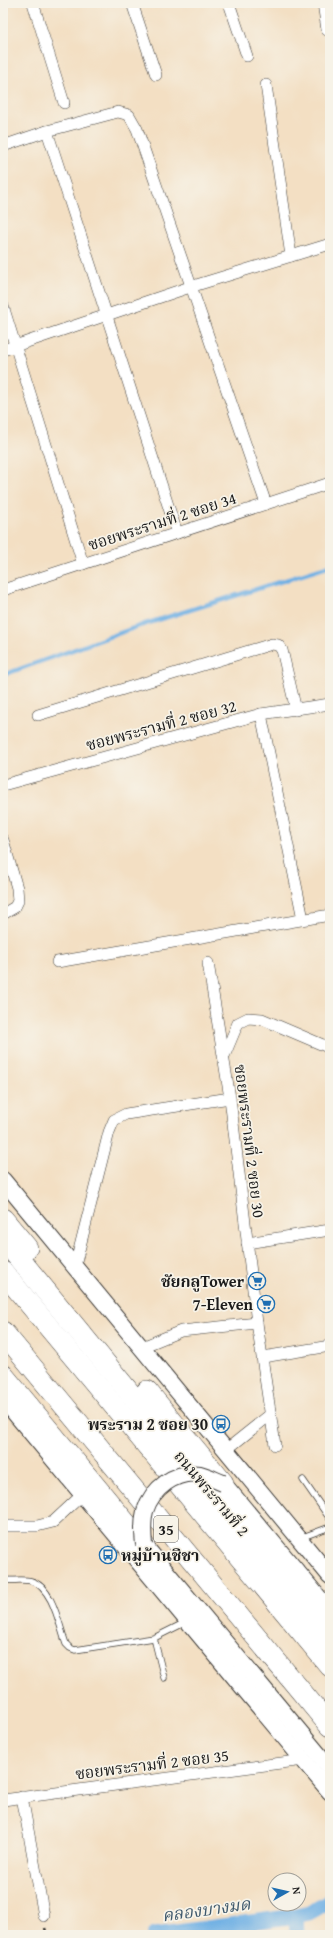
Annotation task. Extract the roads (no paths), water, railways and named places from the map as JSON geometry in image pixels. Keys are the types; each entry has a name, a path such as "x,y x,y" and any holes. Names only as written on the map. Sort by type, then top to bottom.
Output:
{"highway":[{"path":"3,1219 223,1483"},
{"name":"ถนนพระรามที่ 2","path":"3,1239 330,1636"},
{"path":"3,1272 330,1666"},
{"path":"3,1319 330,1713"},
{"name":"35","path":"3,1332 330,1726"},
{"path":"3,1375 144,1546"}],"main road":[{"path":"3,1180 299,1539 329,1573"},
{"path":"3,1399 330,1792"},
{"path":"330,1611 223,1483 208,1477 192,1474 177,1477 163,1484 152,1496 145,1511 143,1529 144,1546 330,1768"}],"street":[{"path":"33,3 64,103"},
{"path":"132,3 156,75"},
{"path":"229,3 247,56"},
{"path":"323,3 327,30"},
{"path":"266,85 291,256"},
{"path":"3,146 47,131 118,112 129,115 137,129 190,287 266,504"},
{"path":"47,131 106,316 178,533"},
{"path":"3,350 190,287 327,245"},
{"path":"3,306 83,564"},
{"name":"ซอยพระรามที่ 2 ซอย 34","path":"3,590 330,483"},
{"path":"38,715 272,644 278,645 282,650 296,710"},
{"name":"ซอยพระรามที่ 2 ซอย 32","path":"3,785 261,714 330,704"},
{"path":"261,714 302,919"},
{"path":"3,840 18,896 15,907 3,914"},
{"path":"57,962 330,915"},
{"name":"ซอยพระรามที่ 2 ซอย 30","path":"208,963 230,1098 257,1323 275,1445"},
{"path":"224,1057 238,1023 248,1018 262,1019 330,1048"},
{"path":"75,1266 108,1132 114,1120 126,1114 230,1098"},
{"path":"247,1243 330,1230"},
{"path":"142,1348 181,1331 257,1323"},
{"path":"263,1357 330,1346"},
{"path":"226,1450 271,1414"},
{"path":"3,1526 37,1526 53,1522 83,1494"},
{"name":"ซอยพระรามที่ 2 ซอย 35","path":"3,1800 304,1760"},
{"path":"22,1797 44,1916"}],"lane":[{"path":"303,1480 330,1519"},
{"path":"299,1539 330,1527"},
{"path":"3,1580 31,1581 42,1587 48,1594 66,1644 70,1648 76,1650 154,1638 188,1621"},
{"path":"154,1638 164,1678"}],"waterway":[{"path":"3,675 142,625 330,566"},
{"name":"คลองบางมด","path":"155,1935 296,1916 309,1913 330,1901"},
{"path":"296,1916 297,1935"}],"place":[{"name":"ชัยกลูTower","path":"257,1281"},
{"name":"7-Eleven","path":"266,1304"},
{"name":"พระราม 2 ซอย 30","path":"221,1424"},
{"name":"หมู่บ้านชิชา","path":"108,1555"}]}
